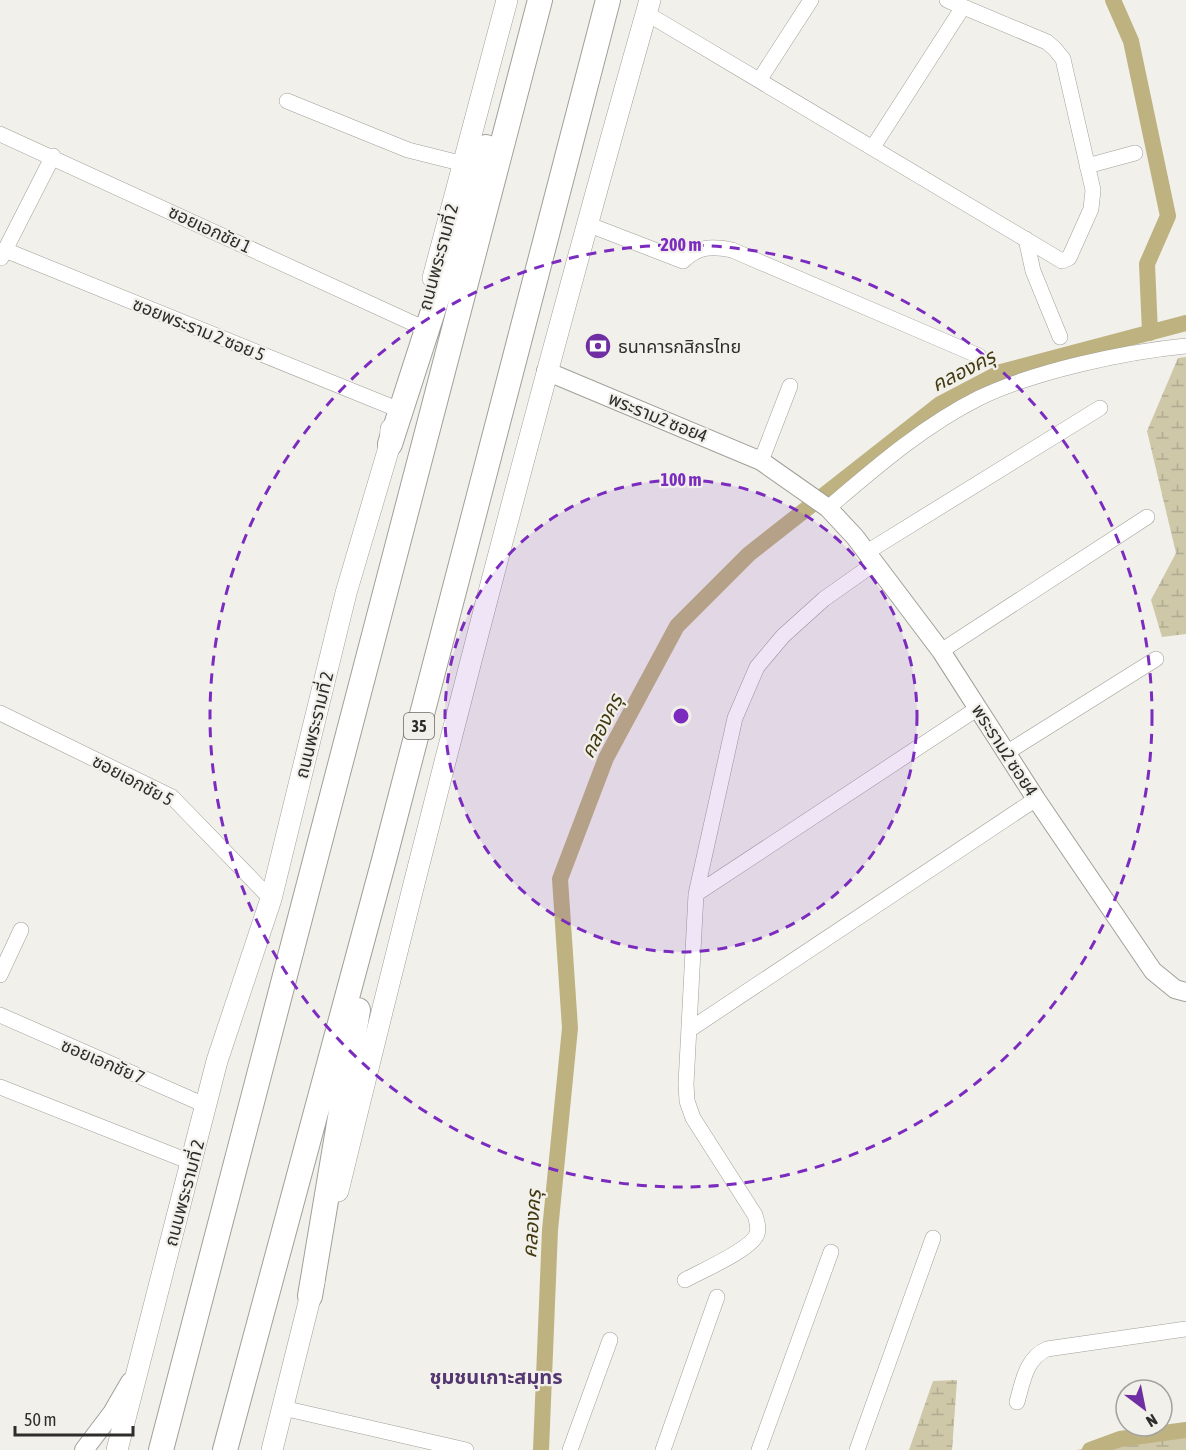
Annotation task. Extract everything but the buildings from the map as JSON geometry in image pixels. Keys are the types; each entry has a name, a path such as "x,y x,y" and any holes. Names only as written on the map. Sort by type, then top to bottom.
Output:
{"highway":[{"path":"390,444 532,0"},
{"name":"ถนนพระรามที่ 2","path":"161,1450 540,0"},
{"name":"35","path":"225,1450 384,860 608,0"},
{"path":"310,1296 384,860"}],"main road":[{"name":"ถนนพระรามที่ 2","path":"117,1450 193,1163 217,1061 271,899 346,593 390,444 392,407 419,326 507,0"},
{"name":"35","path":"272,1450 440,773 546,371 648,6"}],"street":[{"path":"759,79 811,0"},
{"path":"648,6 759,79 1062,261 1069,258 1091,209 1093,190 1063,59 1047,42 947,0"},
{"path":"873,147 963,7"},
{"path":"287,101 408,150 464,164"},
{"name":"ซอยเอกชัย 1","path":"0,134 419,326"},
{"path":"1087,166 1136,153"},
{"path":"2,255 52,156"},
{"path":"587,224 683,261 692,252 704,248 732,250 979,356"},
{"path":"1026,239 1033,271 1060,338"},
{"name":"ซอยพระราม 2 ซอย 5","path":"2,255 392,407"},
{"path":"826,506 924,432 980,398 1018,382 1074,367 1186,346"},
{"name":"พระราม2 ซอย4","path":"546,371 761,461 826,506 871,557 940,651 1036,799 1153,970 1176,989 1186,992"},
{"path":"761,461 790,386"},
{"path":"685,1280 752,1242 758,1233 755,1215 693,1118 687,1101 696,894 735,718 757,667 800,621 871,557 1100,408"},
{"path":"940,651 1147,517"},
{"path":"1006,753 1156,659"},
{"path":"696,894 978,708"},
{"name":"ซอยเอกชัย 5","path":"0,714 172,797 271,899"},
{"path":"689,1030 1036,799"},
{"path":"0,975 21,930"},
{"name":"ซอยเอกชัย 7","path":"0,1015 207,1106"},
{"path":"0,1087 193,1163"},
{"path":"857,1450 933,1238"},
{"path":"759,1450 831,1252"},
{"path":"663,1450 717,1297"},
{"path":"1017,1402 1030,1362 1036,1354 1047,1349 1186,1329"},
{"path":"570,1450 610,1340"},
{"path":"84,1450 112,1413 139,1366"},
{"path":"283,1408 466,1450"}],"green space":[{"path":"1186,357 1186,634 1162,637 1151,600 1176,553 1147,431 1178,358"},
{"path":"957,1380 952,1450 909,1450 933,1381"},
{"path":"1186,1422 1186,1450 1077,1450 1124,1438 1174,1438 1174,1425"}],"waterway":[{"path":"1113,0 1131,41 1168,216 1147,264 1150,333"},
{"name":"คลองครุ","path":"541,1450 550,1230 570,1028 560,879 606,758 677,626 749,554 940,404 1001,372 1186,323"},
{"path":"1090,1450 1120,1439 1186,1430"}],"place":[{"name":"ธนาคารกสิกรไทย","path":"598,346"}],"district":[{"name":"ชุมชนเกาะสมุทร","path":"496,1376"}]}
